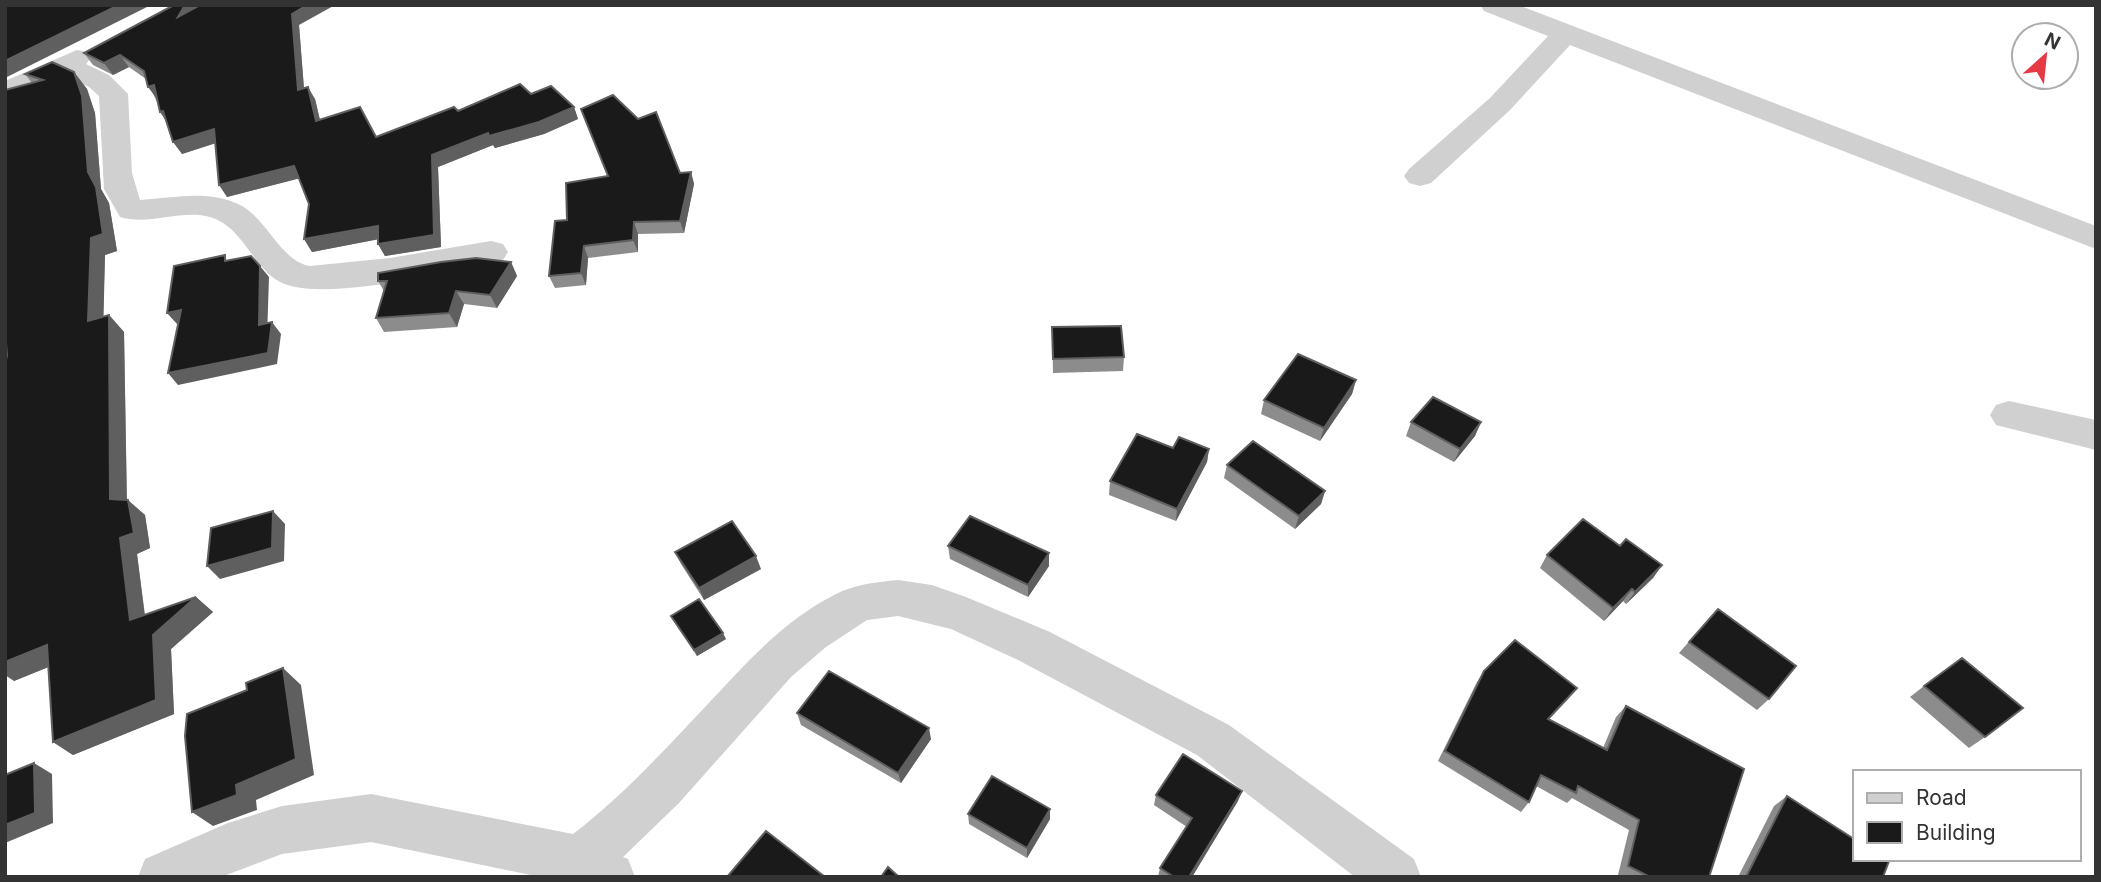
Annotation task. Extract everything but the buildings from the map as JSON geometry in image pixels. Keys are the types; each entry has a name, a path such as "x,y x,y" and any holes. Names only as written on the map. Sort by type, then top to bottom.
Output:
{"street":[{"path":"1493,5 2096,238"},
{"path":"1420,176 1500,104 1565,34"},
{"path":"5,92 101,46"},
{"path":"65,65 99,81 113,94 117,173 123,201 130,210 204,206 223,210 243,221 287,270 298,277 333,276 492,252"},
{"path":"2009,415 2096,435"},
{"path":"163,877 228,848 282,830 371,818 594,868 619,829 654,796 775,663 811,633 852,607 869,601 898,598 954,612 1034,646 1213,740 1396,877"}]}
